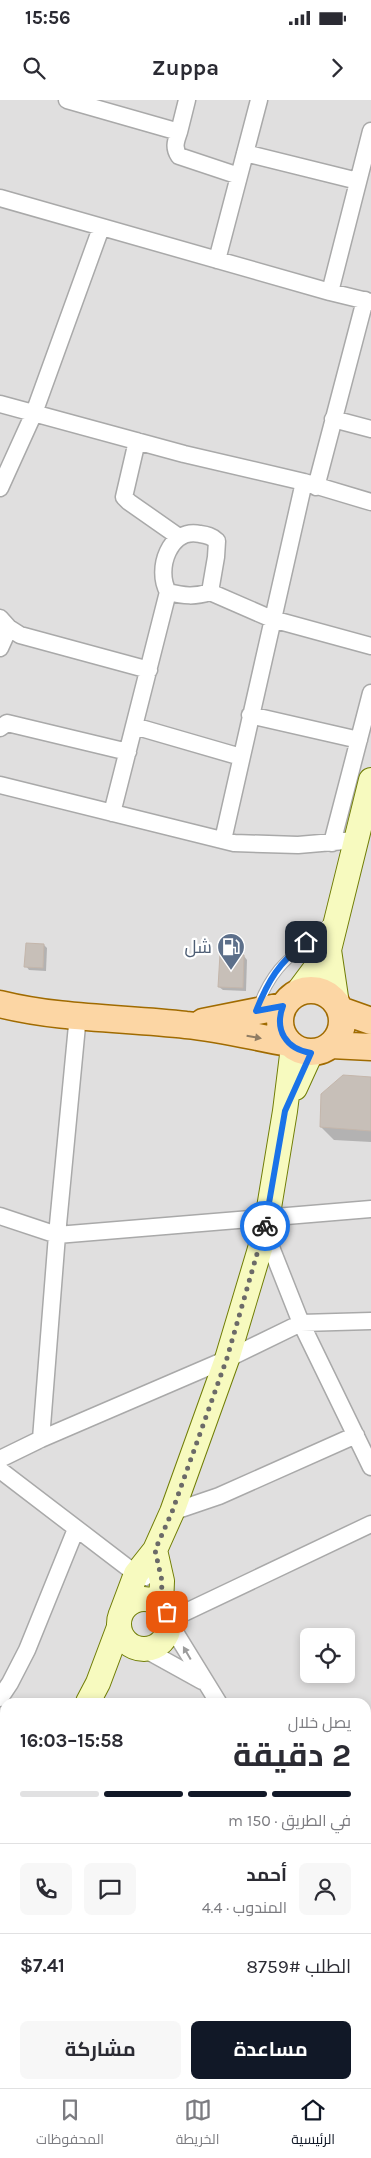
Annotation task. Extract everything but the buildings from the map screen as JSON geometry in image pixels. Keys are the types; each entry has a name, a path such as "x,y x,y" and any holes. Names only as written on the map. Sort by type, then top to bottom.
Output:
{"main road":[{"path":"329,950 279,1015 282,1035 306,1047 338,1038 341,1029 329,950 371,780"},
{"path":"189,1025 256,1011 290,999 305,990 323,992 338,1007 371,1021"},
{"path":"0,1004 78,1015 189,1025 306,1047 371,1047"},
{"path":"91,1697 136,1574 155,1550 172,1512 227,1358 265,1225 285,1111 306,1047"},
{"path":"155,1550 162,1581 167,1616 168,1633 163,1642 155,1647 142,1649 128,1644 122,1636 120,1620 127,1606 134,1601 153,1600 167,1616"},
{"path":"91,1697 142,1649"}],"street":[{"path":"66,100 88,103 178,132"},
{"path":"187,100 175,144 175,150 179,156 239,176"},
{"path":"217,260 259,100"},
{"path":"330,292 371,131"},
{"path":"245,153 358,181"},
{"path":"0,198 101,228 368,301 333,420 310,485 272,619 223,840"},
{"path":"0,488 34,413 101,228"},
{"path":"0,404 371,502"},
{"path":"333,420 371,430"},
{"path":"137,441 124,496 129,502 179,536"},
{"path":"112,813 168,592 162,569 172,545 179,536 190,532 212,536 217,541 210,592"},
{"path":"168,592 186,596 200,596 210,592 272,619 371,646"},
{"path":"0,648 5,623 20,635 148,670"},
{"path":"332,843 371,693"},
{"path":"250,715 359,740"},
{"path":"0,728 7,723 128,752"},
{"path":"134,726 241,756"},
{"path":"0,785 234,843 298,846 356,840"},
{"path":"42,1439 57,1235 78,1015"},
{"path":"0,1216 57,1235 265,1225 371,1209"},
{"path":"265,1225 301,1323 371,1467"},
{"path":"0,1459 301,1323 371,1321"},
{"path":"172,1512 219,1496 356,1435"},
{"path":"0,1470 136,1574 162,1581"},
{"path":"215,1698 204,1683 167,1616 371,1524"},
{"path":"0,1698 27,1650 76,1529"},
{"path":"142,1649 204,1683"}],"lane":[{"path":"256,1011 265,987 277,969 294,951 317,934 339,912"}],"shaded area":[{"path":"0,100 371,100 371,1698 0,1698"}],"way so far":[{"path":"167,1612 161,1605 162,1581 155,1550 172,1512 227,1358 265,1232 265,1226"}],"place":[{"name":"شل","path":"231,971"}],"route":[{"path":"265,1226 285,1111 311,1053 293,1047 282,1035 279,1015 283,1006 256,1011 265,987 277,969 294,951 306,942"}]}
